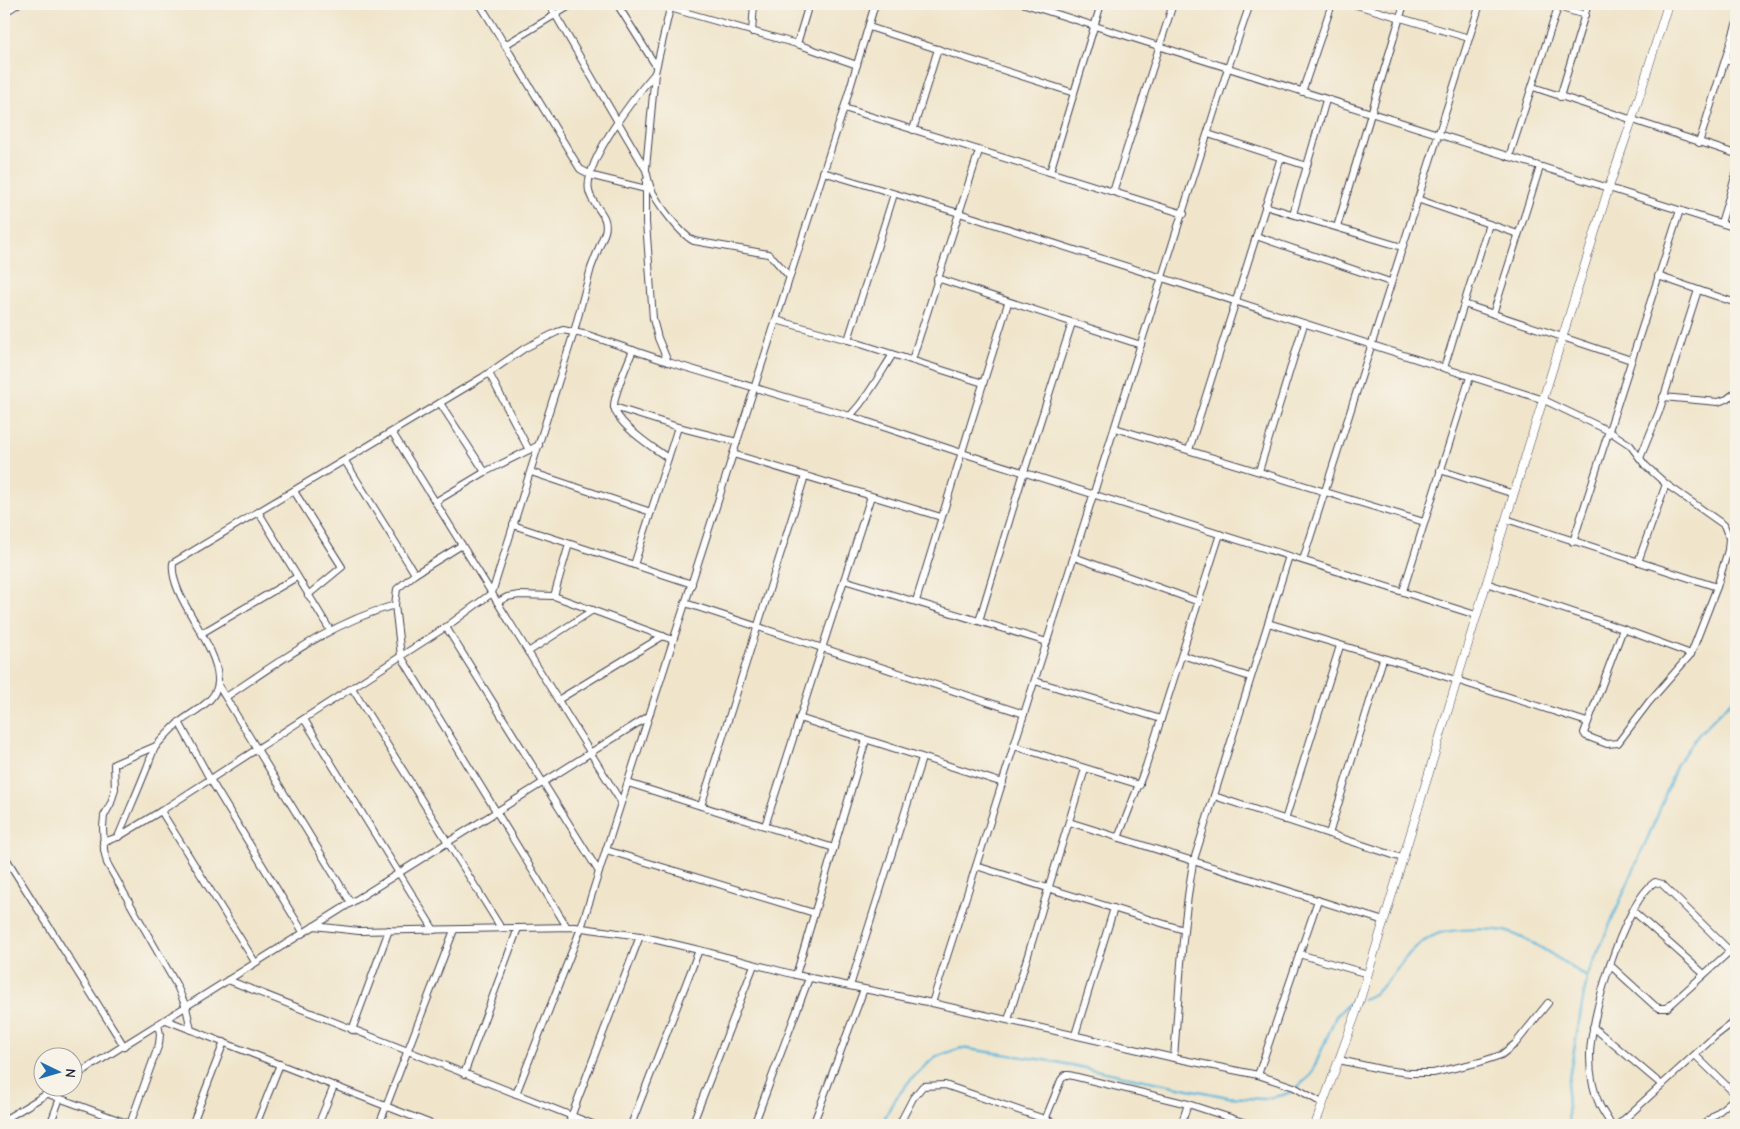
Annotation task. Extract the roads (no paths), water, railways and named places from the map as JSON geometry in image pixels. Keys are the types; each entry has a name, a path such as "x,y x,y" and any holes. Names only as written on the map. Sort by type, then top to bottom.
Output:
{"street":[{"path":"4,13 18,4"},
{"path":"480,4 583,171 646,189"},
{"path":"550,4 646,170 654,195 676,225 694,241 768,254 790,276"},
{"path":"505,45 573,4"},
{"path":"617,4 656,70"},
{"path":"752,32 754,4"},
{"path":"797,44 809,4"},
{"path":"516,1094 581,928 844,108 875,4"},
{"path":"1025,4 1736,228"},
{"path":"1050,172 1101,4"},
{"path":"1113,192 1173,4"},
{"path":"932,1003 1184,214 1228,68 1250,4"},
{"path":"1302,92 1332,4"},
{"path":"1353,4 1469,38"},
{"path":"1336,227 1404,4"},
{"path":"1304,560 1372,346 1390,282 1480,4"},
{"path":"1548,4 1584,15"},
{"path":"1560,97 1588,4"},
{"path":"1315,1125 1356,1013 1476,615 1668,4"},
{"path":"668,362 658,338 653,319 646,222 646,170 656,70 671,6 752,32 797,44 857,65"},
{"path":"1509,157 1558,7"},
{"path":"1699,143 1736,24"},
{"path":"868,27 1074,93"},
{"path":"913,130 938,49"},
{"path":"1725,60 1736,63"},
{"path":"103,842 118,837 161,811 446,627 492,593 574,332 591,268 607,227 605,218 589,193 590,174 597,157 618,122 656,70"},
{"path":"1533,87 1736,154"},
{"path":"1293,214 1326,100"},
{"path":"844,108 1184,214"},
{"path":"1208,134 1307,166"},
{"path":"912,360 980,150"},
{"path":"1189,450 1281,157"},
{"path":"1493,314 1540,167"},
{"path":"823,172 959,213 1544,400 1609,431 1630,445 1645,465 1666,484 1724,526 1729,538 1728,550 1716,587 1691,654 1649,702 1618,743 1607,744 1586,736 1584,733 1623,629"},
{"path":"1721,223 1736,174"},
{"path":"848,340 894,194"},
{"path":"1417,199 1518,234"},
{"path":"1265,206 1402,246"},
{"path":"1573,542 1680,210"},
{"path":"1444,368 1489,224"},
{"path":"1256,236 1390,282"},
{"path":"1658,276 1736,303"},
{"path":"937,278 1008,303 1141,345"},
{"path":"1640,458 1659,412 1698,290"},
{"path":"916,602 1008,303"},
{"path":"1464,304 1631,360"},
{"path":"776,320 848,340 983,383"},
{"path":"980,621 1024,472 1072,323"},
{"path":"1259,471 1304,324"},
{"path":"118,837 156,746 179,722 210,700 216,692 218,685 216,666 202,633 175,584 172,571 173,563 440,403 525,348 563,330 592,336 668,362 850,416 1476,615"},
{"path":"633,350 616,396 614,407 618,416 634,433 668,458"},
{"path":"850,416 868,394 893,354"},
{"path":"489,373 529,450"},
{"path":"1403,592 1470,377"},
{"path":"1663,397 1718,402 1727,399 1736,392"},
{"path":"440,403 485,472"},
{"path":"614,407 678,427 737,442"},
{"path":"634,565 678,427"},
{"path":"1115,428 1424,522"},
{"path":"392,432 622,802"},
{"path":"435,502 485,472 539,445"},
{"path":"733,454 941,517"},
{"path":"345,461 415,574"},
{"path":"1440,470 1514,494"},
{"path":"530,472 651,512"},
{"path":"701,806 805,476"},
{"path":"1638,562 1666,484"},
{"path":"294,491 342,567 308,595"},
{"path":"764,826 871,496"},
{"path":"259,513 330,630"},
{"path":"1506,519 1716,587"},
{"path":"513,525 692,584"},
{"path":"1118,838 1140,786 1220,534"},
{"path":"554,596 570,544"},
{"path":"462,546 415,574 397,589 396,604 400,656 567,927"},
{"path":"1174,1058 1184,930 1193,863 1289,556"},
{"path":"1074,557 1199,602"},
{"path":"202,633 297,577"},
{"path":"844,580 1047,642"},
{"path":"1486,584 1623,629 1691,654"},
{"path":"498,602 519,594 554,596 673,640"},
{"path":"685,603 1024,714"},
{"path":"226,696 330,630 368,612 396,604"},
{"path":"528,652 593,610"},
{"path":"1268,623 1587,722"},
{"path":"446,627 599,872"},
{"path":"558,700 663,636"},
{"path":"1285,820 1340,646"},
{"path":"1182,655 1250,678"},
{"path":"1329,834 1383,659"},
{"path":"1035,681 1161,719"},
{"path":"218,685 351,903"},
{"path":"352,688 501,928"},
{"path":"82,1072 649,716"},
{"path":"800,718 1003,783"},
{"path":"304,719 434,930"},
{"path":"179,722 210,779 304,932"},
{"path":"796,975 866,740"},
{"path":"156,746 114,764 115,789 103,821 103,842 108,863 167,966 186,1006 191,1030"},
{"path":"1014,746 1140,786"},
{"path":"850,986 922,758"},
{"path":"1008,1020 1085,769"},
{"path":"628,783 834,848"},
{"path":"1214,796 1402,858"},
{"path":"161,811 255,962"},
{"path":"1069,822 1193,863 1384,921"},
{"path":"606,850 814,913"},
{"path":"4,855 124,1046"},
{"path":"976,866 1184,930"},
{"path":"1611,1125 1600,1106 1592,1079 1590,1056 1593,1027 1610,965 1621,935 1633,911 1650,885 1655,882 1662,884 1736,957"},
{"path":"1258,1075 1318,900"},
{"path":"1074,1035 1114,908"},
{"path":"1633,911 1704,974"},
{"path":"314,926 359,931 567,927 640,936 809,978 932,1003 1174,1058 1258,1075 1294,1087 1322,1102"},
{"path":"464,1074 518,928"},
{"path":"352,1030 389,930"},
{"path":"379,1125 454,930"},
{"path":"568,1125 640,936"},
{"path":"631,1125 699,950"},
{"path":"1610,965 1655,1006 1663,1009 1667,1008 1730,951"},
{"path":"1300,954 1367,977"},
{"path":"692,1125 754,964"},
{"path":"754,1125 809,978"},
{"path":"228,980 595,1125"},
{"path":"813,1125 864,989"},
{"path":"1339,1060 1385,1070 1410,1073 1433,1073 1480,1062 1501,1055 1515,1044 1548,1003"},
{"path":"166,1020 434,1125"},
{"path":"1620,1125 1714,1037 1736,1020"},
{"path":"54,1096 131,1125 158,1044 160,1034 158,1024"},
{"path":"1593,1027 1662,1085"},
{"path":"192,1125 224,1042"},
{"path":"1695,1055 1736,1096 1703,1125"},
{"path":"256,1125 280,1064"},
{"path":"1044,1122 1061,1080 1069,1074 1188,1104 1252,1125"},
{"path":"902,1124 913,1098 923,1086 945,1085 1004,1104 1044,1122 1062,1125"},
{"path":"318,1125 334,1086"},
{"path":"4,1120 45,1096"},
{"path":"50,1125 60,1098"},
{"path":"1181,1125 1188,1104"}],"waterway":[{"path":"1569,1125 1567,1090 1587,977 1658,814 1677,764 1699,734 1736,696"},
{"path":"1363,999 1377,991 1405,958 1420,944 1440,933 1472,929 1504,931 1524,938 1587,977"},
{"path":"881,1125 893,1102 911,1079 935,1057 961,1048 1051,1061 1228,1097 1263,1099 1283,1095 1293,1091 1311,1075 1336,1016 1349,1003 1357,1000"}]}
